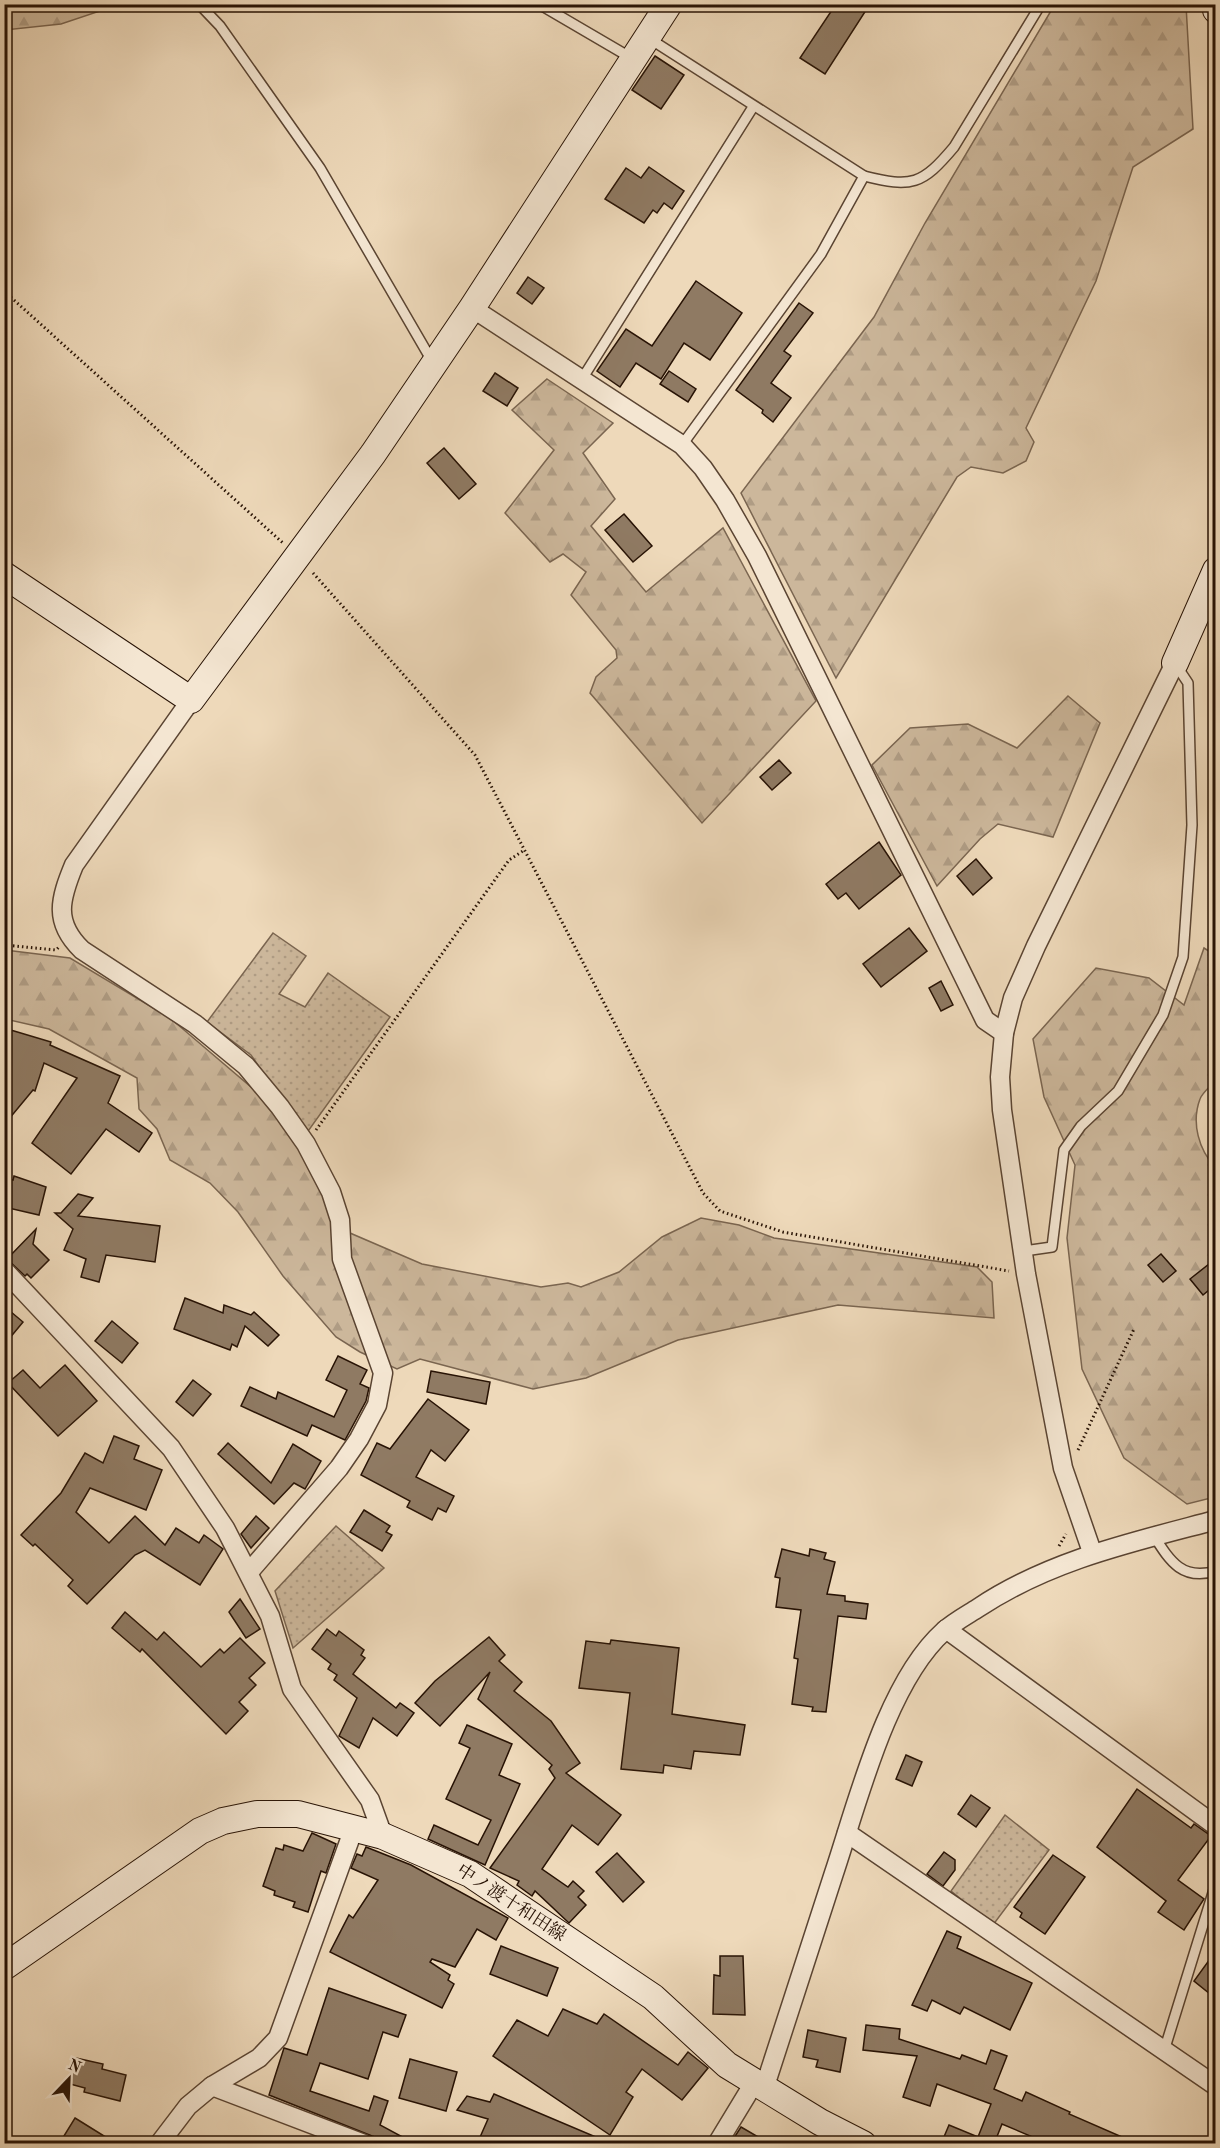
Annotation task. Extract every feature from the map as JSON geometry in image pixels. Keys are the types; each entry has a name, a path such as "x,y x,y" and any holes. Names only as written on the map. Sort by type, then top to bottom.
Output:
{"street":[{"path":"249,1572 339,1468 359,1439 377,1405 383,1373 342,1258 340,1220 331,1192 306,1144 246,1066 195,1024 82,950 70,939 64,927 60,907 64,889 74,865 191,700 298,557 472,308 669,4"},
{"path":"1215,4 1215,10"},
{"path":"472,308 682,445 703,468 720,492 757,556 985,1020 1004,1034"},
{"path":"1092,1552 1064,1468 1026,1274 1002,1110 1000,1077 1004,1034 1013,998 1036,946 1174,663 1215,570"},
{"path":"4,575 191,700"},
{"path":"4,1270 171,1448 225,1528 270,1616 292,1689 370,1800 383,1836"},
{"path":"717,2144 759,2086 847,1833 896,1701 906,1681 946,1629 993,1598 1092,1552 1215,1520"},
{"path":"946,1629 1215,1826"},
{"name":"中ノ渡十和田線","path":"4,1966 200,1831 223,1821 257,1814 298,1814 383,1836 435,1857 493,1888 653,1997 727,2065 759,2086 863,2144"},
{"path":"159,2144 188,2106 212,2086 259,2058 278,2038 354,1828"},
{"path":"847,1833 1215,2086"},
{"path":"212,2086 364,2144"}],"lane":[{"path":"199,4 220,26 320,168 433,364"},
{"path":"539,4 634,60"},
{"path":"648,37 753,107 864,176 891,183 920,180 936,168 954,147 1041,4"},
{"path":"582,378 753,107"},
{"path":"682,445 821,254 864,176"},
{"path":"1024,1251 1052,1247 1065,1150 1081,1126 1118,1091 1163,1015 1184,957 1192,825 1188,682 1174,663"},
{"path":"1154,1536 1170,1561 1181,1570 1207,1573 1215,1570"},
{"path":"1164,2051 1215,1883"}],"path":[{"path":"4,291 298,557 475,755 523,851 704,1193 720,1211 783,1232 1026,1274"},
{"path":"306,1144 509,860 523,851"},
{"path":"4,945 56,950 70,939"},
{"path":"1075,1457 1134,1329"},
{"path":"1047,1571 1041,1556 1056,1552 1069,1528 1082,1522"}],"green space":[{"path":"5,4 105,5 103,10 61,24 5,30"},
{"path":"1055,4 1186,5 1193,129 1133,167 1096,281 1026,428 1034,442 1026,461 1003,473 971,467 957,477 836,678 741,493 874,317 925,223"},
{"path":"547,379 613,423 583,453 615,499 591,526 646,592 723,528 816,701 702,823 590,693 596,677 617,658 616,650 571,595 586,572 563,554 550,562 505,513 554,450 512,410"},
{"path":"1068,696 1100,723 1053,837 998,824 980,839 937,886 872,765 910,728 968,724 1017,748"},
{"path":"273,933 306,956 279,994 305,1007 328,973 390,1017 306,1134 251,1055 207,1022"},
{"path":"1204,948 1215,955 1215,1081 1201,1097 1196,1117 1201,1144 1215,1167 1215,1497 1187,1504 1124,1458 1082,1369 1067,1238 1075,1165 1044,1097 1033,1039 1096,968 1149,978 1184,1005"},
{"path":"5,950 70,958 170,1018 264,1098 304,1156 334,1219 350,1233 422,1264 541,1287 568,1283 581,1287 619,1272 662,1237 701,1218 739,1225 774,1238 977,1267 992,1282 994,1318 838,1305 678,1340 586,1378 533,1389 420,1359 397,1369 360,1352 336,1337 283,1276 238,1212 210,1183 170,1160 157,1129 139,1109 137,1078 49,1029 5,1019"},
{"path":"336,1526 384,1568 293,1648 275,1591"},
{"path":"1005,1815 1049,1850 993,1925 951,1891"}],"building":[{"path":"836,4 870,4 825,74 800,58"},
{"path":"655,56 684,75 661,109 632,90"},
{"path":"649,167 684,191 672,209 664,203 657,213 653,210 644,223 605,199 626,168 641,178"},
{"path":"528,277 544,288 532,304 517,293"},
{"path":"696,281 742,313 710,360 684,343 661,379 636,363 620,387 597,371 626,329 652,346"},
{"path":"799,303 813,313 784,351 791,356 771,383 791,398 773,422 762,413 763,410 736,390"},
{"path":"669,371 696,389 688,402 660,384"},
{"path":"495,373 518,388 507,406 483,391"},
{"path":"444,448 476,484 459,499 427,463"},
{"path":"624,514 652,546 633,562 605,530"},
{"path":"779,760 791,773 772,790 760,777"},
{"path":"879,842 901,875 859,909 846,893 838,899 826,884"},
{"path":"976,859 992,878 973,895 957,876"},
{"path":"909,928 927,951 881,987 863,964"},
{"path":"941,981 953,1005 941,1011 929,988"},
{"path":"4,1028 51,1042 50,1045 120,1076 108,1103 152,1133 139,1152 106,1129 71,1174 32,1143 77,1078 44,1063 35,1091 33,1090 4,1125"},
{"path":"14,1176 46,1187 39,1215 4,1207 4,1178 13,1180"},
{"path":"78,1194 93,1198 78,1216 160,1226 155,1262 106,1255 99,1282 81,1277 86,1259 64,1250 73,1229 55,1213 61,1213"},
{"path":"36,1229 33,1244 49,1260 31,1278 27,1274 25,1276 7,1259"},
{"path":"1161,1254 1176,1271 1163,1282 1148,1265"},
{"path":"1209,1264 1215,1272 1215,1285 1203,1295 1190,1279"},
{"path":"185,1298 223,1313 224,1305 251,1315 254,1312 279,1335 268,1346 245,1326 237,1347 232,1344 230,1350 174,1329"},
{"path":"4,1306 23,1322 4,1345"},
{"path":"112,1321 138,1343 122,1363 95,1341"},
{"path":"338,1356 367,1370 360,1384 369,1388 366,1401 345,1440 312,1425 307,1436 241,1406 250,1387 276,1399 278,1392 334,1417 347,1390 326,1380"},
{"path":"65,1365 97,1401 58,1436 8,1383 23,1370 40,1388"},
{"path":"431,1371 490,1382 486,1404 427,1392"},
{"path":"193,1380 211,1394 193,1416 176,1402"},
{"path":"428,1399 469,1430 445,1461 431,1450 416,1477 454,1496 446,1512 438,1508 432,1520 407,1507 410,1501 361,1475 377,1443 390,1449"},
{"path":"114,1436 139,1446 134,1459 162,1470 146,1510 90,1488 76,1512 109,1543 135,1516 165,1545 176,1528 199,1543 204,1535 223,1549 200,1585 145,1550 135,1555 87,1604 68,1586 73,1580 35,1544 33,1546 21,1535 61,1493 85,1453 103,1463"},
{"path":"228,1443 271,1483 293,1444 321,1461 305,1489 294,1483 274,1504 218,1454"},
{"path":"364,1510 390,1526 386,1532 392,1535 382,1551 350,1532"},
{"path":"256,1516 269,1528 251,1548 241,1534"},
{"path":"782,1549 809,1556 810,1549 826,1553 824,1559 835,1562 827,1594 845,1596 845,1601 868,1604 866,1619 838,1616 826,1712 812,1711 813,1707 792,1704 798,1659 794,1658 801,1610 776,1607 780,1578 775,1577"},
{"path":"240,1599 260,1629 246,1638 229,1612"},
{"path":"125,1612 157,1640 164,1632 201,1667 220,1649 224,1653 240,1638 265,1663 249,1678 256,1685 239,1702 248,1711 226,1734 142,1649 140,1652 112,1628"},
{"path":"327,1629 336,1636 339,1631 364,1650 361,1655 365,1658 353,1674 396,1708 400,1703 414,1713 397,1736 373,1718 359,1748 339,1736 357,1698 334,1680 337,1675 328,1669 331,1664 312,1649"},
{"path":"489,1637 505,1655 499,1661 522,1682 514,1691 551,1721 580,1763 566,1773 621,1815 598,1845 572,1825 542,1869 568,1887 573,1881 584,1891 578,1897 586,1905 569,1923 535,1891 532,1896 517,1885 519,1881 490,1868 555,1778 549,1769 552,1765 478,1699 490,1672 440,1726 415,1703 435,1681"},
{"path":"611,1640 679,1648 672,1714 745,1725 740,1755 694,1751 691,1769 664,1765 663,1773 621,1769 630,1693 579,1688 586,1641 610,1644"},
{"path":"467,1725 512,1744 499,1775 520,1784 485,1865 428,1839 434,1825 478,1845 491,1820 446,1799 470,1748 459,1743"},
{"path":"906,1755 922,1762 912,1786 896,1779"},
{"path":"1137,1789 1191,1828 1194,1824 1211,1836 1178,1880 1204,1899 1184,1930 1158,1912 1166,1901 1097,1847"},
{"path":"971,1795 990,1808 976,1827 958,1814"},
{"path":"312,1833 336,1844 326,1873 321,1871 308,1912 293,1907 295,1902 274,1895 275,1891 263,1886 276,1848 283,1850 284,1845 303,1851"},
{"path":"366,1847 411,1865 508,1918 496,1940 477,1929 455,1967 432,1959 430,1962 450,1975 448,1980 454,1984 442,2008 330,1952 349,1915 353,1918 378,1880 351,1868 357,1854 362,1856"},
{"path":"944,1852 955,1860 955,1870 943,1886 927,1874"},
{"path":"617,1853 644,1882 623,1902 596,1872"},
{"path":"1053,1855 1085,1877 1045,1934 1020,1917 1022,1913 1014,1907"},
{"path":"947,1931 961,1937 957,1948 1032,1983 1010,2030 964,2007 960,2014 932,2000 927,2011 912,2005"},
{"path":"501,1946 558,1968 547,1996 490,1974"},
{"path":"1215,1952 1215,1998 1194,1981"},
{"path":"720,1956 743,1956 745,2015 713,2014 714,1975 720,1976"},
{"path":"329,1988 406,2015 398,2037 383,2032 368,2079 320,2063 310,2091 369,2111 374,2096 388,2101 380,2125 410,2141 408,2144 394,2144 269,2095 284,2048 307,2055"},
{"path":"563,2009 597,2024 604,2014 678,2065 688,2052 708,2068 682,2100 642,2069 626,2092 633,2097 610,2135 493,2056 517,2020 548,2036"},
{"path":"866,2025 900,2029 899,2039 960,2059 962,2055 986,2064 991,2050 1007,2056 994,2089 1022,2101 1026,2092 1070,2112 1069,2114 1138,2144 1049,2144 1002,2124 994,2144 941,2144 949,2125 978,2137 991,2104 937,2084 930,2106 903,2097 917,2056 863,2050"},
{"path":"808,2030 846,2038 840,2072 816,2067 818,2060 803,2057"},
{"path":"76,2058 103,2064 102,2069 126,2075 120,2101 84,2092 85,2088 70,2084"},
{"path":"410,2059 457,2072 446,2111 399,2098"},
{"path":"494,2094 610,2144 477,2144 488,2119 457,2110 467,2096 490,2102"},
{"path":"75,2118 117,2144 59,2144"},
{"path":"741,2127 770,2144 730,2144"}]}
